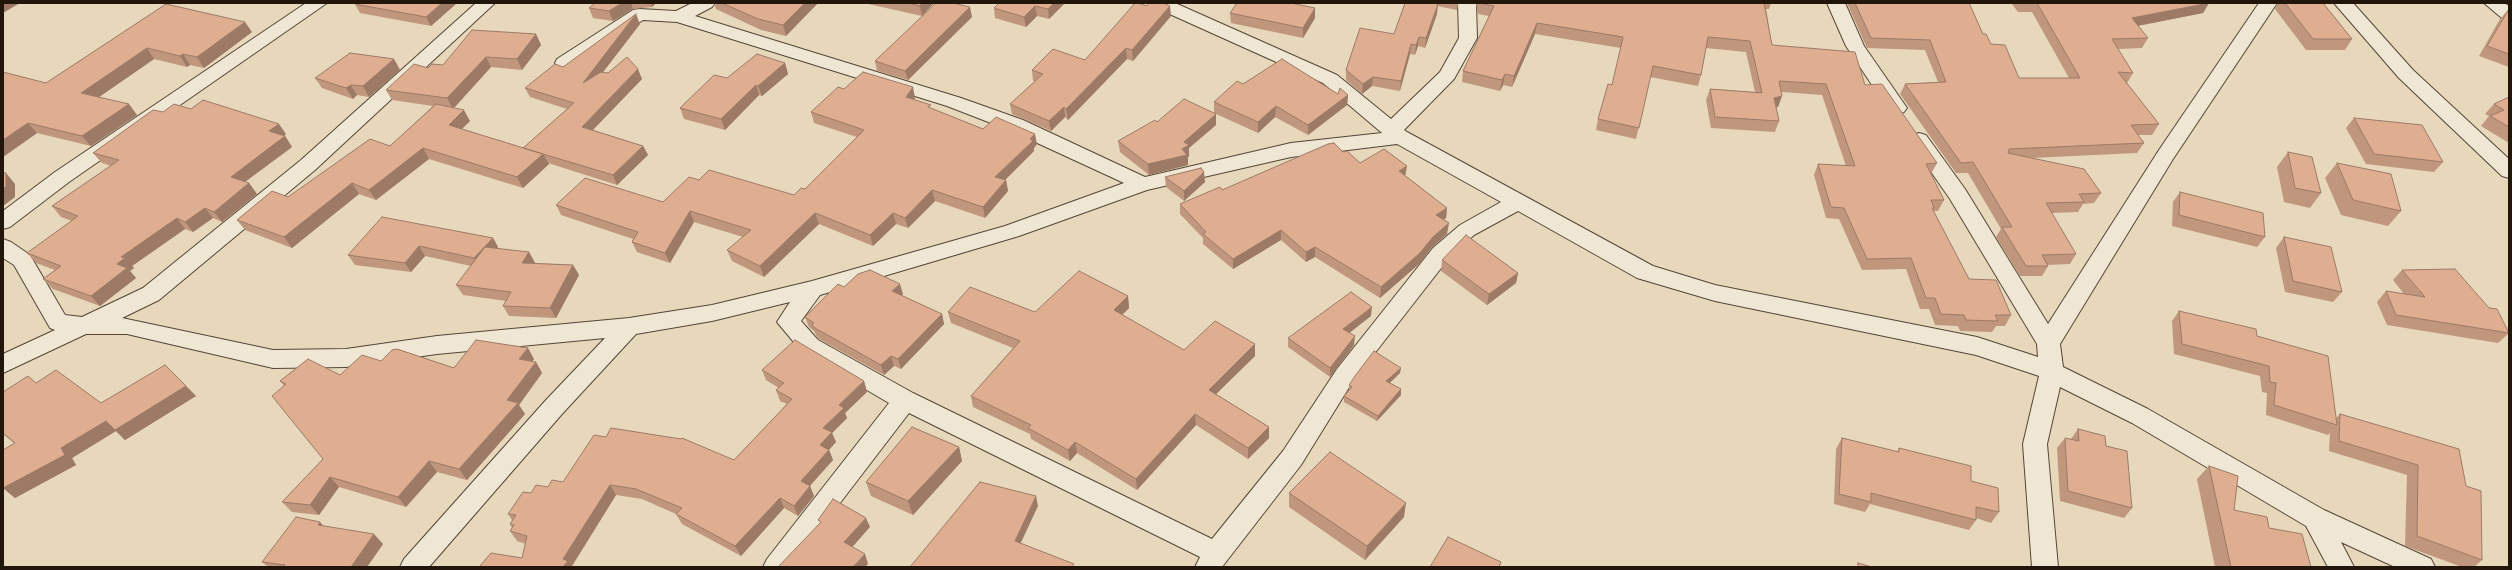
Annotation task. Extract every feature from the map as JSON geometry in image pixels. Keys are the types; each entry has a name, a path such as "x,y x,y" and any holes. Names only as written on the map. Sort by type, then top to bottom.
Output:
{"street":[{"path":"3,222 62,177 318,3"},
{"path":"3,364 151,294 308,165 486,3"},
{"path":"679,17 706,3"},
{"path":"1160,3 1330,79 1396,133 1517,202 1645,272 1673,282 1758,302 1977,346 2018,358 2052,372 2154,424 2388,562 2422,567"},
{"path":"3,247 22,260 58,322 85,326 127,326 273,359 346,358 437,345 628,327 712,313 812,289 1012,230 1143,184 1291,150 1396,133 1447,75 1468,38 1467,3"},
{"path":"1836,3 1855,46 1958,194 2048,343 2052,372 2035,444 2045,567"},
{"path":"2048,343 2166,155 2268,3"},
{"path":"2343,3 2406,74 2509,171"},
{"path":"2494,3 2509,15"},
{"path":"564,63 639,14 679,17 954,102 1016,126 1143,184"},
{"path":"812,289 788,322 810,346 905,400 1212,560 1292,458 1345,375 1441,252 1468,230 1517,202"},
{"path":"413,567 554,407 628,327"},
{"path":"776,567 905,400"},
{"path":"2315,518 2341,567"}],"building":[{"path":"442,3 426,17 355,4"},
{"path":"595,3 622,3 609,11 589,8"},
{"path":"722,3 805,3 783,25 758,19"},
{"path":"908,3 922,3 920,6"},
{"path":"936,3 953,3 970,7 905,71 875,61"},
{"path":"999,3 1054,3 1048,9 1035,6 1024,17 994,8"},
{"path":"1135,3 1147,6 1149,3 1164,3 1170,6 1132,50 1126,48 1066,109 1064,107 1049,121 1010,104 1043,74 1032,70 1053,49 1085,60"},
{"path":"1237,3 1291,3 1315,8 1303,28 1230,13"},
{"path":"1405,3 1438,4 1426,38 1419,37 1416,45 1411,44 1401,81 1373,77 1363,84 1346,70 1360,28 1394,34"},
{"path":"1479,3 1764,3 1772,45 1855,52 1865,85 1882,84 1937,163 1926,164 1944,200 1931,200 1934,208 1932,208 1969,279 1996,280 2011,315 1995,315 1998,321 1966,320 1964,315 1941,314 1935,298 1926,298 1911,258 1867,259 1844,208 1831,207 1818,164 1855,166 1826,84 1779,81 1782,96 1774,98 1779,121 1715,117 1710,89 1762,93 1750,41 1708,37 1701,75 1653,66 1639,128 1598,119 1608,84 1612,85 1623,37 1537,23 1514,76 1505,74 1502,80 1463,71 1494,6"},
{"path":"1855,3 1969,3 1983,34 1986,34 1991,44 2005,45 2019,78 2080,78 2037,3 2209,3 2132,18 2148,38 2112,39 2133,73 2118,72 2159,124 2131,125 2144,143 2009,149 2008,153 2084,169 2101,193 2079,194 2084,202 2046,203 2076,254 2042,255 2048,266 2026,266 2002,227 2012,227 1973,162 1961,163 1905,84 1946,82 1930,40 1871,38"},
{"path":"2285,3 2323,3 2352,39 2313,39"},
{"path":"166,4 245,22 197,57 183,54 180,56 147,48 81,93 129,104 82,136 28,123 3,140 3,72 46,83"},
{"path":"2509,9 2509,54 2487,46"},
{"path":"636,14 583,83 601,72 608,73 627,57 638,69 582,127 643,146 613,175 523,148 574,103 525,88 555,64 563,67"},
{"path":"472,30 536,34 517,59 486,57 447,98 386,90 414,64 428,68 432,64 443,65"},
{"path":"350,53 394,59 363,86 351,85 346,88 315,78"},
{"path":"757,54 785,63 758,86 756,85 721,119 680,108 714,75 727,78"},
{"path":"1282,59 1338,94 1340,88 1348,95 1308,125 1276,106 1258,122 1214,102 1237,81 1243,84"},
{"path":"863,72 913,87 906,97 931,105 928,107 983,129 996,117 1035,134 1030,139 1033,141 995,177 1006,180 983,207 932,190 905,218 893,213 870,235 815,213 760,266 727,250 751,230 690,211 665,253 632,242 638,232 556,205 585,178 663,202 689,177 699,180 709,170 794,195 801,188 805,189 864,130 811,112 838,87 844,89"},
{"path":"2509,97 2509,127 2490,116 2504,110 2494,104"},
{"path":"1184,99 1216,114 1184,142 1189,145 1182,149 1187,155 1148,164 1118,141 1155,120 1157,122"},
{"path":"203,100 279,124 269,131 285,136 231,177 249,183 214,212 205,208 185,222 177,218 121,257 125,258 117,264 127,268 91,296 43,279 61,266 27,253 78,216 52,206 119,160 93,153 153,110 163,112 174,104 191,109"},
{"path":"436,104 464,110 449,125 543,154 517,177 423,148 369,190 352,183 284,237 237,220 272,191 288,197 370,139 390,146"},
{"path":"2354,118 2422,125 2443,162 2374,154"},
{"path":"1334,143 1343,152 1347,151 1360,163 1384,149 1407,166 1399,171 1447,208 1436,215 1449,223 1433,237 1420,253 1381,287 1315,247 1306,252 1281,230 1233,259 1203,234 1206,232 1180,204 1220,187 1222,190 1328,144"},
{"path":"2288,152 2312,157 2321,193 2295,188"},
{"path":"2337,163 2391,174 2401,211 2353,200"},
{"path":"1201,168 1204,172 1184,191 1165,177"},
{"path":"3,173 6,173 6,187 3,188"},
{"path":"2180,192 2263,213 2265,237 2179,215"},
{"path":"382,217 493,238 474,258 419,246 405,263 348,255"},
{"path":"1466,235 1518,273 1489,294 1442,260"},
{"path":"2284,237 2331,247 2342,292 2293,281"},
{"path":"485,247 529,252 522,263 573,265 550,308 503,306 511,292 456,285"},
{"path":"2455,269 2489,308 2497,309 2509,333 2396,315 2386,291 2425,297 2402,270"},
{"path":"870,270 900,284 892,291 942,314 898,359 891,356 881,365 815,328 812,325 814,323 805,317 838,284 844,287 858,274"},
{"path":"1079,271 1128,296 1114,310 1184,350 1215,321 1255,344 1209,390 1269,427 1248,448 1195,414 1136,479 1075,442 1068,450 1028,428 1031,425 971,396 1020,341 948,312 970,287 1035,312"},
{"path":"1351,292 1372,307 1343,329 1355,336 1330,368 1288,338"},
{"path":"2179,311 2256,329 2257,336 2328,356 2337,425 2274,405 2276,383 2270,382 2269,366 2182,344"},
{"path":"476,340 528,348 519,359 536,362 507,400 518,403 459,469 429,461 398,497 330,477 310,505 282,502 323,459 272,396 286,384 280,381 308,359 340,375 362,355 381,361 392,350 397,349 454,368"},
{"path":"795,340 864,381 839,405 844,408 823,428 832,432 820,445 829,450 801,481 810,486 794,506 780,498 735,546 676,514 682,508 636,489 610,485 563,559 568,561 563,567 479,567 491,553 522,558 527,536 510,531 514,525 510,524 516,515 508,514 523,492 531,493 536,485 548,487 552,480 563,482 594,435 606,437 611,428 682,438 734,460 792,399 776,390 784,383 762,370"},
{"path":"1374,351 1401,368 1386,381 1401,389 1378,416 1344,396 1352,387 1349,385 1355,376"},
{"path":"165,365 186,386 115,430 106,421 61,448 65,455 3,488 3,450 15,443 3,433 3,392 28,376 36,383 56,370 101,403"},
{"path":"2340,414 2459,449 2466,486 2481,491 2482,560 2417,536 2418,465 2339,441"},
{"path":"912,427 959,447 908,501 866,482"},
{"path":"2078,429 2105,436 2106,446 2127,451 2132,508 2068,491 2065,438 2079,441"},
{"path":"1842,438 1899,452 1899,448 1971,466 1971,481 1998,488 1999,512 1976,507 1976,520 1871,493 1871,502 1839,494"},
{"path":"1330,452 1406,503 1367,546 1289,493"},
{"path":"2209,466 2238,476 2234,510 2267,517 2269,528 2302,534 2311,567 2231,567"},
{"path":"980,482 1036,496 1015,541 1074,564 1072,567 910,567"},
{"path":"833,499 866,518 844,542 865,554 853,567 778,567 821,522 818,520"},
{"path":"296,517 320,522 318,525 374,534 351,567 283,567 285,565 262,562"},
{"path":"1448,537 1501,562 1499,567 1430,567"},
{"path":"1858,563 1872,567 1858,567"}]}
